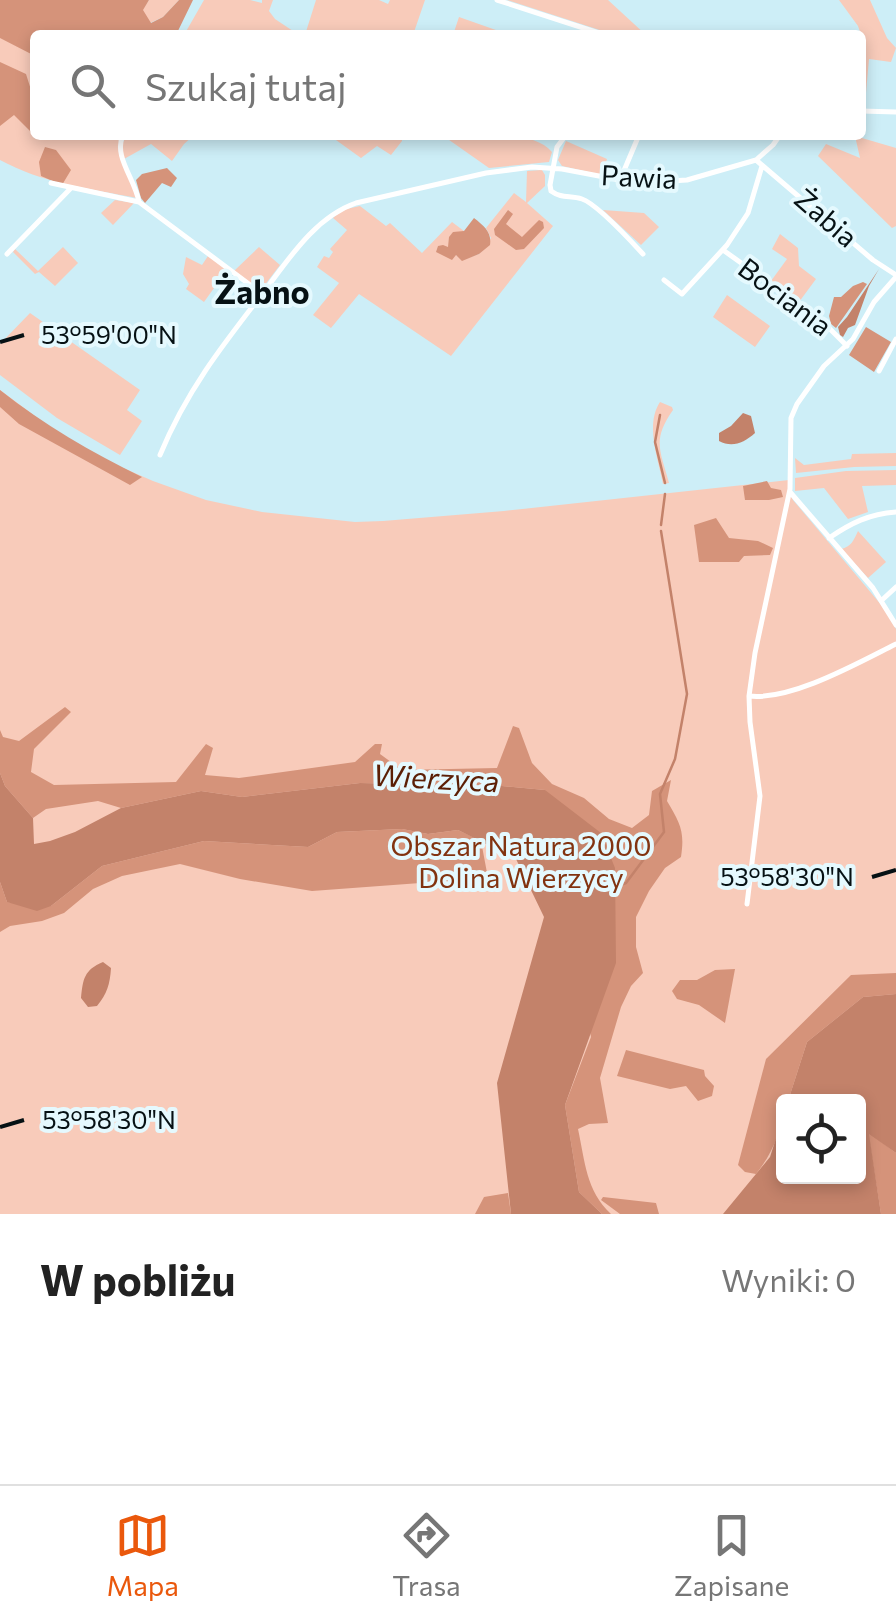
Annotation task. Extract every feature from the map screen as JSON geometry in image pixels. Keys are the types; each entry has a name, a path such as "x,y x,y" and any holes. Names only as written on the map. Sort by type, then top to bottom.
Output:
{"street":[{"path":"498,0 590,30"},
{"path":"866,111 896,112"},
{"path":"120,140 118,151 139,202"},
{"path":"562,140 557,147 550,185 553,193 588,202 643,254"},
{"path":"620,180 638,140"},
{"path":"756,160 776,140"},
{"name":"Pawia","path":"160,456 173,422 212,358 304,241 342,208 486,173 532,167 653,182 687,180 756,160"},
{"name":"Żabia","path":"756,160 896,276"},
{"path":"664,280 682,294 723,250 750,210 763,165"},
{"path":"51,184 139,202 262,294"},
{"path":"7,254 70,188"},
{"name":"Bociania","path":"723,250 821,320 847,346"},
{"path":"747,904 760,796 749,696 790,492 794,410 824,366 847,346 896,276"},
{"path":"879,371 896,340"},
{"path":"790,492 882,600 896,624"},
{"path":"828,538 850,523 896,512"},
{"path":"882,600 896,587"},
{"path":"749,696 763,698 814,683 896,644"}],"green space":[{"path":"0,0 30,30 30,140 119,140 121,146 124,140 188,140 172,161 151,144 124,159 137,198 49,180 0,160"},
{"path":"149,0 179,0 163,17 150,23 142,10"},
{"path":"204,0 273,0 269,11 292,30 187,30"},
{"path":"316,0 379,0 388,4 390,0 425,0 415,30 307,30"},
{"path":"507,0 608,0 641,30 600,30"},
{"path":"839,0 870,0 887,38 896,48 891,62 869,59 866,93 866,30 858,26"},
{"path":"459,17 496,30 455,30"},
{"path":"336,140 402,140 391,155 377,146 361,158"},
{"path":"449,140 533,140 552,152 549,162 489,168"},
{"path":"856,140 896,148 896,226 892,228 818,156 826,144 860,158"},
{"path":"566,141 607,159 602,175 562,166 558,160"},
{"path":"542,170 545,186 527,203 553,226 451,356 359,294 331,328 313,315 339,283 317,267 324,256 329,258 333,252 330,249 347,230 333,218 342,210 360,206 386,226 390,223 422,253 452,222 464,231 448,248 462,260 479,254 491,238 486,228 514,193 526,202 527,171"},
{"path":"115,200 134,203 113,225 101,213"},
{"path":"603,210 644,213 659,227 641,245"},
{"path":"780,234 798,248 799,266 816,279 799,302 771,281 787,259 772,249"},
{"path":"63,247 78,263 55,286 39,272 35,274 13,252 15,249 38,271"},
{"path":"259,247 280,265 264,286 256,287 234,271"},
{"path":"208,256 227,270 204,302 186,289 189,284 183,274 186,257 202,265"},
{"path":"727,295 770,326 755,347 713,317"},
{"path":"30,313 140,390 127,410 142,421 120,455 57,418 0,375 0,344"},
{"name":"Obszar Natura 2000 Dolina Wierzycy","path":"0,390 98,457 206,500 262,512 355,522 383,521 789,480 793,500 883,607 896,629 896,1214 0,1214"},
{"path":"660,402 673,410 660,438 669,483 663,484 653,431"},
{"path":"896,453 896,466 796,473 795,458 804,465 851,459 852,454"},
{"path":"896,470 896,485 862,486 868,512 848,519 824,488 795,491 795,478"},
{"path":"858,531 886,562 868,578 841,549 850,545"}],"shaded area":[{"path":"0,0 149,0 143,10 151,23 179,0 193,0 178,30 30,30 30,53 0,38"},
{"path":"0,62 26,74 30,87 30,131 14,115 0,126"},
{"path":"45,147 56,150 71,170 62,185 41,176 39,162"},
{"path":"167,168 177,178 171,187 162,183 145,203 136,180 142,174"},
{"path":"508,210 513,214 506,224 522,237 539,220 543,222 544,228 524,249 516,250 495,235 494,229"},
{"path":"474,218 488,233 490,245 462,261 456,255 452,260 436,252 438,246 448,247 453,232 464,231"},
{"path":"879,269 855,325 843,337 838,327"},
{"path":"863,282 867,284 836,328 829,316 834,297 841,297"},
{"path":"866,327 891,342 874,372 849,355"},
{"path":"0,390 68,437 142,477 130,485 19,424 0,407"},
{"path":"743,413 751,416 755,433 738,443 719,441 719,433"},
{"path":"767,481 771,488 781,490 783,497 745,500 743,486"},
{"path":"716,518 729,538 758,541 773,548 770,555 744,556 739,562 699,562 694,525"},
{"path":"65,707 71,712 34,749 31,772 54,785 176,782 206,744 213,748 205,775 239,778 355,762 375,744 382,744 380,754 402,770 497,768 513,726 519,728 532,763 552,784 584,798 609,819 632,828 649,815 652,791 671,780 667,801 680,828 681,857 665,868 636,917 636,947 643,973 631,986 621,1007 600,1078 608,1123 578,1129 591,1185 611,1214 602,1214 579,1192 565,1105 591,1037 545,790 360,783 242,797 201,791 121,808 98,801 46,809 33,818 5,786 0,773 0,730 3,737 19,741"},
{"path":"0,773 5,786 33,818 34,844 75,832 121,808 201,791 242,797 360,783 545,790 601,833 615,868 616,963 565,1105 579,1192 602,1214 511,1214 497,1083 544,917 516,859 458,830 428,834 402,829 337,832 308,847 204,841 102,866 51,906 37,911 7,902 0,882"},
{"path":"402,829 428,834 458,830 481,841 488,878 312,891 180,864 122,876 93,889 64,913 0,932 0,882 7,902 51,906 102,866 204,841 308,847 337,832"},
{"path":"103,962 111,968 107,989 97,1006 88,1007 81,998 84,980 92,968"},
{"path":"735,969 725,1023 699,1005 677,999 672,991 680,980 697,980 715,970"},
{"path":"896,973 896,994 863,997 807,1042 790,1094 776,1094 776,1139 772,1149 756,1174 745,1172 738,1165 766,1059 851,975"},
{"path":"896,994 896,1153 869,1134 881,1214 723,1214 770,1157 776,1139 776,1184 866,1184 866,1094 790,1094 807,1042 863,997"},
{"path":"626,1050 704,1070 714,1086 712,1096 698,1101 686,1086 670,1089 617,1076"},
{"path":"868,1132 896,1153 896,1214 881,1214"},
{"path":"508,1193 511,1214 475,1214 484,1197"},
{"path":"603,1197 656,1203 659,1214 620,1214 601,1200"}],"waterway":[{"path":"660,415 655,442 665,483"},
{"path":"661,525 665,494"},
{"path":"615,887 626,883 664,832 660,794 675,759 687,694 661,531"}],"district":[{"name":"Żabno","path":"262,293"}],"water label":[{"name":"Wierzyca","path":"436,779"}]}
